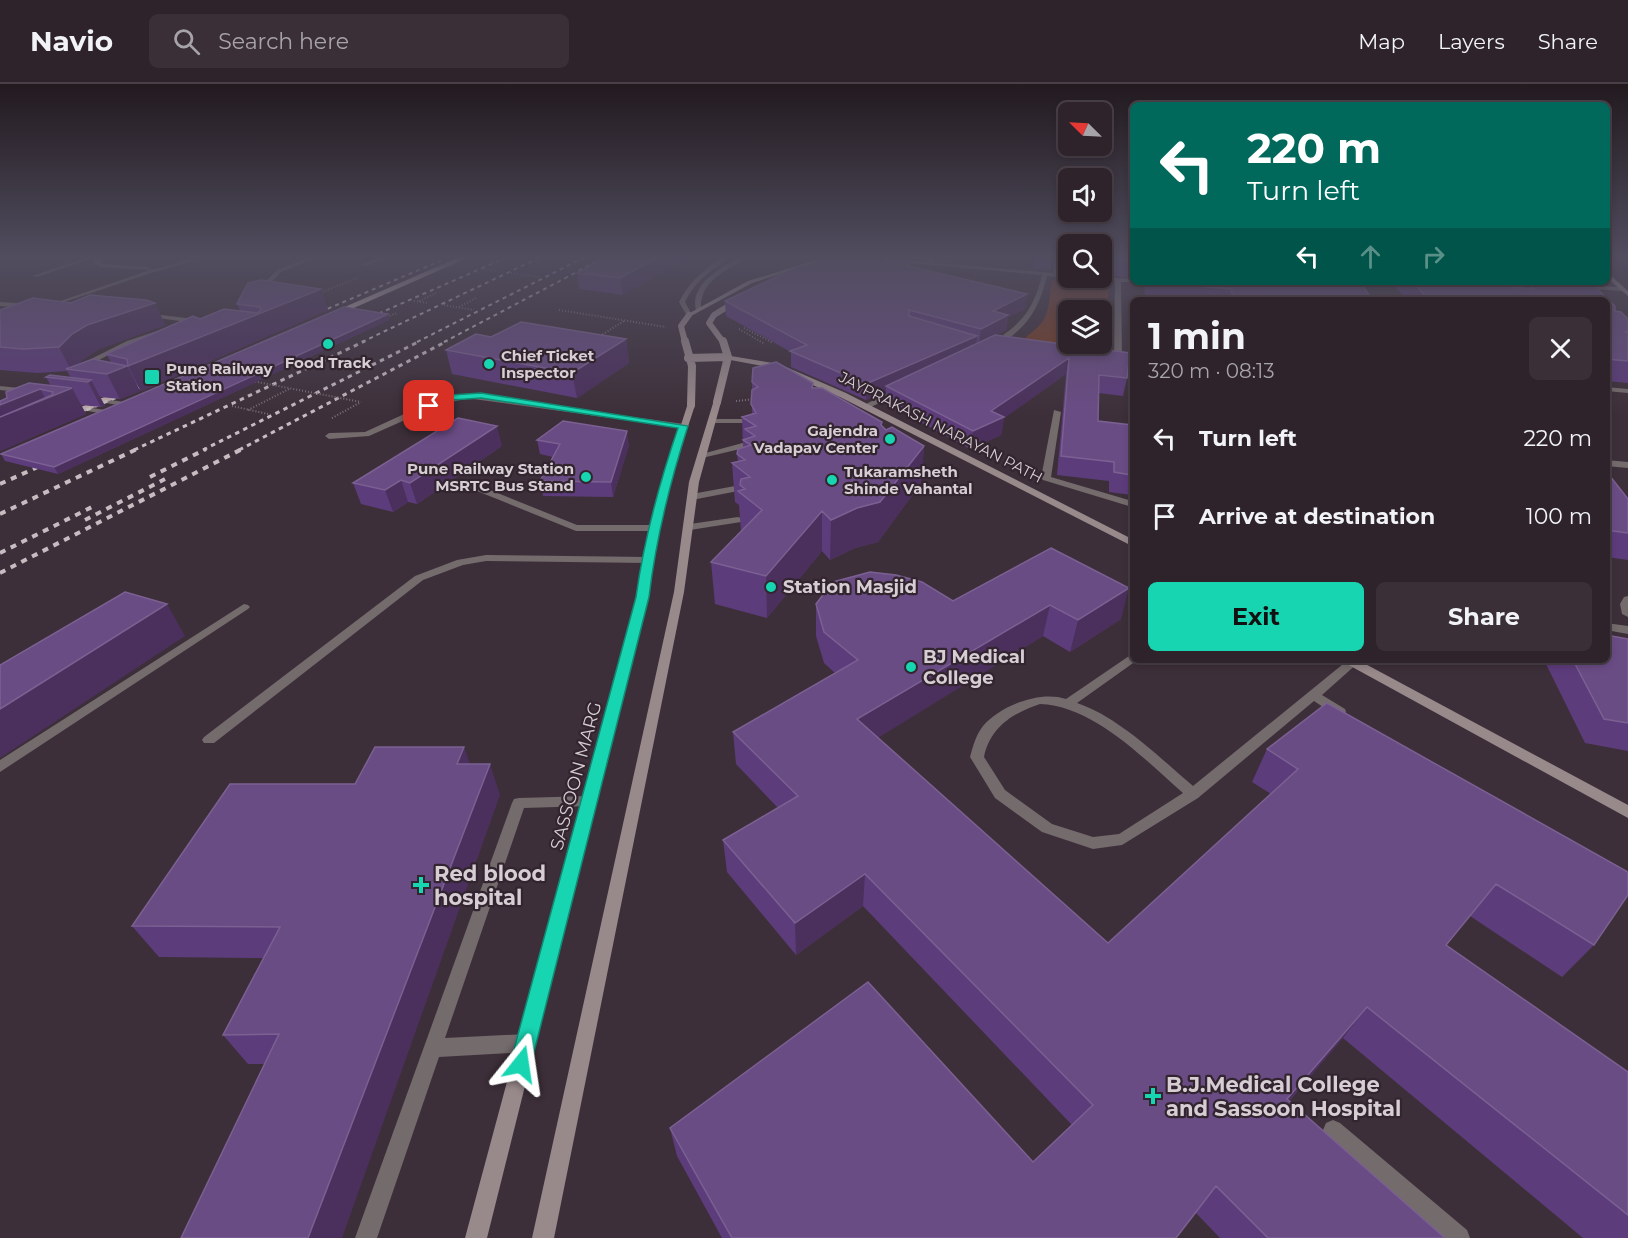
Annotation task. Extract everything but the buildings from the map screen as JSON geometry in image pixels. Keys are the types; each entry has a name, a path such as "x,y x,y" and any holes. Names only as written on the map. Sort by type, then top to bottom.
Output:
{"highway":[{"path":"319,320 345,309"},
{"path":"54,422 86,403 105,400 173,371"},
{"path":"84,422 168,385"}],"main road":[{"path":"689,315 698,309"},
{"path":"543,1238 679,591 690,527 692,497 728,357 723,342 709,323 714,315 724,309"},
{"name":"SASSOON MARG","path":"476,1238 642,597 647,560 664,486 690,405 692,366 681,326 689,315"},
{"name":"JAYPRAKASH NARAYAN PATH","path":"688,358 728,357 776,366 842,399"},
{"name":"JAYPRAKASH NARAYAN PATH","path":"852,399 1130,542"},
{"path":"1355,663 1628,812"}],"street":[{"path":"686,309 689,315"},
{"path":"1002,348 987,348 1020,328 1035,309"},
{"path":"1107,360 1122,362 1119,309"},
{"path":"139,315 208,326"},
{"path":"82,374 78,370 84,363 129,342 194,322"},
{"path":"120,383 136,387"},
{"path":"851,411 908,387"},
{"path":"0,388 34,392"},
{"path":"1610,389 1628,391"},
{"path":"329,436 366,434 429,406 466,396 684,426"},
{"path":"825,401 852,399"},
{"path":"105,400 124,404"},
{"path":"71,406 86,403 105,412"},
{"path":"1057,412 1046,478 1130,503"},
{"path":"714,413 752,418"},
{"path":"702,455 750,444"},
{"path":"1610,463 1628,465"},
{"path":"470,485 576,528 656,528"},
{"path":"692,497 735,489"},
{"path":"690,527 738,520"},
{"path":"209,740 419,579 440,569 486,558 647,560"},
{"path":"1628,599 1626,604 1628,614"},
{"path":"0,767 244,607"},
{"path":"1610,627 1628,630"},
{"path":"1068,704 1130,659"},
{"path":"1193,794 1101,719 1068,704 1041,699 1000,717 980,737 977,757 1000,794 1047,828 1093,843 1122,839 1193,794 1349,663"},
{"path":"1313,695 1354,720"},
{"path":"366,1238 519,803 589,801"},
{"path":"433,1048 527,1043"},
{"path":"1333,1130 1459,1238"}],"path":[{"path":"468,309 474,310"},
{"path":"559,310 670,327"},
{"path":"378,321 397,313"},
{"path":"592,341 625,321"},
{"path":"744,328 773,343"},
{"path":"739,329 765,344"},
{"path":"244,380 361,402 326,421"},
{"path":"248,410 289,388"},
{"path":"714,413 758,399"},
{"path":"232,406 268,414"}],"shaded area":[{"path":"1048,309 1058,309 1058,347 1026,342 1026,337 1044,319"}],"railway":[{"path":"313,315 327,309"},
{"path":"364,320 389,309"},
{"path":"362,342 432,309"},
{"path":"417,342 483,309"},
{"path":"444,342 507,309"},
{"path":"134,450 365,341"},
{"path":"203,450 420,341"},
{"path":"239,450 447,341"},
{"path":"70,417 155,381"},
{"path":"0,514 137,449"},
{"path":"150,477 206,449"},
{"path":"0,573 242,449"},
{"path":"0,484 49,462"},
{"path":"85,520 165,479"},
{"path":"0,553 94,506"}],"place":[{"name":"Food Track","path":"328,344"},
{"name":"Chief Ticket Inspector","path":"489,364"},
{"name":"Pune Railway Station","path":"152,377"},
{"name":"Gajendra Vadapav Center","path":"890,439"},
{"name":"Pune Railway Station MSRTC Bus Stand","path":"586,477"},
{"name":"Tukaramsheth Shinde Vahantal","path":"832,480"},
{"name":"Station Masjid","path":"771,587"},
{"name":"BJ Medical College","path":"911,667"},
{"name":"Red blood hospital","path":"421,885"},
{"name":"B.J.Medical College and Sassoon Hospital","path":"1153,1096"}],"route":[{"path":"429,406 451,398 481,396 684,426 664,486 647,560 642,597 521,1064"}]}
